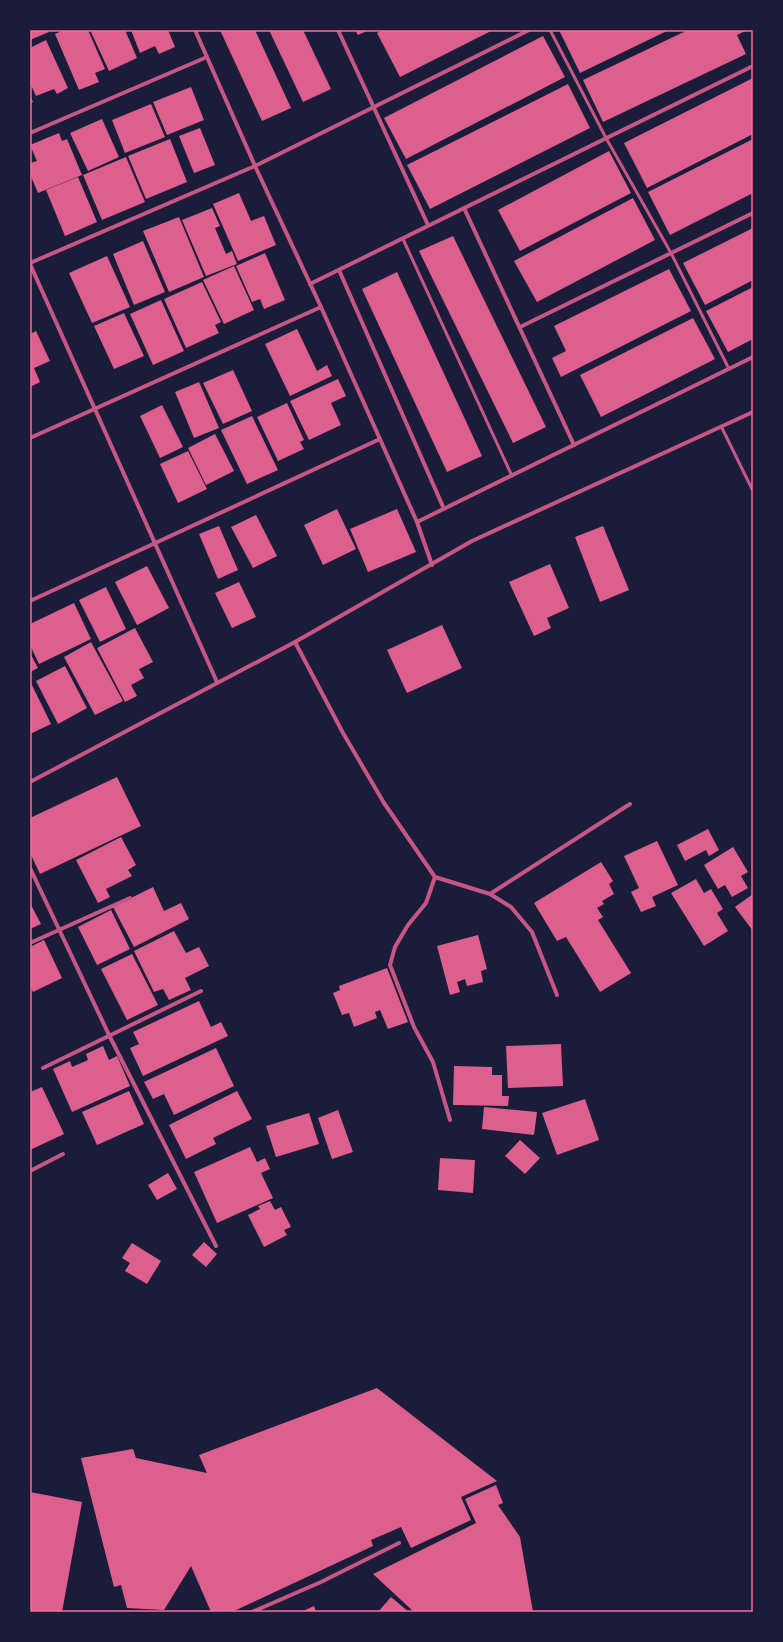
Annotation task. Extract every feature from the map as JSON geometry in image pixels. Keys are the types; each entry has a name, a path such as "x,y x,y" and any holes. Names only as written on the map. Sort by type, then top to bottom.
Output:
{"street":[{"path":"195,30 255,166 321,307 417,522 432,565"},
{"path":"338,30 375,106 428,226"},
{"path":"217,682 30,264 255,166 529,30"},
{"path":"30,133 207,57"},
{"path":"310,284 753,66"},
{"path":"464,208 574,445"},
{"path":"520,327 753,213"},
{"path":"339,270 444,509"},
{"path":"30,438 321,307"},
{"path":"417,522 753,357"},
{"path":"30,782 295,642 472,541 753,412"},
{"path":"30,601 380,439"},
{"path":"295,642 343,733 384,803 435,877 490,894 511,907 532,932 557,995"},
{"path":"490,894 630,804"},
{"path":"30,868 109,1035 216,1246"},
{"path":"435,877 426,903 408,925 395,947 390,966 414,1027 433,1062 450,1120"},
{"path":"30,943 130,898"},
{"path":"42,1068 201,991"},
{"path":"30,1171 63,1154"},
{"path":"252,1612 322,1582 399,1543"}],"lane":[{"path":"550,30 606,138 671,253 729,369"},
{"path":"402,239 512,476"},
{"path":"721,426 753,491"}],"building":[{"path":"30,30 48,30 49,32 30,40"},
{"path":"64,30 88,30 105,69 95,73 99,82 79,90 55,34"},
{"path":"90,30 125,30 137,58 109,71"},
{"path":"131,30 168,30 175,47 159,54 155,46 140,53"},
{"path":"220,30 255,30 291,108 262,121"},
{"path":"269,30 303,30 331,89 303,102"},
{"path":"355,30 369,30 358,35"},
{"path":"382,30 493,30 400,77 377,33"},
{"path":"559,30 669,30 580,73"},
{"path":"688,30 747,30 737,35 746,54 603,122 583,80"},
{"path":"543,36 565,77 406,159 384,118"},
{"path":"46,40 68,88 57,94 54,89 36,96 30,83 30,48"},
{"path":"753,78 753,134 647,188 624,143"},
{"path":"568,84 590,128 430,209 407,165"},
{"path":"191,87 204,120 167,135 153,102"},
{"path":"30,95 33,102 30,104"},
{"path":"151,104 165,137 125,153 112,120"},
{"path":"102,119 119,157 88,171 70,133"},
{"path":"200,128 215,165 194,173 179,136"},
{"path":"59,133 62,141 67,139 82,175 38,193 30,174 30,163 37,161 30,145"},
{"path":"170,139 187,182 146,199 128,156"},
{"path":"753,139 753,193 670,235 648,192"},
{"path":"609,151 631,193 520,251 498,210"},
{"path":"126,157 145,202 102,220 83,175"},
{"path":"78,177 97,222 65,236 46,190"},
{"path":"239,193 251,221 264,216 276,245 238,261 213,204"},
{"path":"633,198 655,240 537,302 514,261"},
{"path":"212,208 220,226 215,228 226,254 232,251 237,264 206,276 182,220"},
{"path":"179,217 204,277 169,292 143,231"},
{"path":"753,228 753,280 705,305 683,263"},
{"path":"453,236 546,427 513,443 419,251"},
{"path":"143,241 165,292 134,305 113,254"},
{"path":"265,253 285,300 264,309 260,299 252,302 236,266"},
{"path":"107,256 130,307 92,323 69,273"},
{"path":"234,266 254,310 224,324 203,280"},
{"path":"669,269 691,311 561,377 552,358 566,351 554,326"},
{"path":"397,272 482,456 447,472 362,289"},
{"path":"202,282 221,322 215,325 219,333 186,348 164,299"},
{"path":"753,287 753,339 728,352 706,311"},
{"path":"161,300 184,351 153,365 130,314"},
{"path":"124,313 144,356 114,369 94,326"},
{"path":"693,318 715,359 601,417 580,375"},
{"path":"297,329 317,371 327,365 332,376 290,396 265,344"},
{"path":"36,331 50,361 34,368 40,382 30,387 30,334"},
{"path":"233,370 252,411 223,424 203,383"},
{"path":"338,379 346,396 331,403 341,425 309,440 290,401"},
{"path":"199,382 219,428 194,438 175,392"},
{"path":"287,403 304,440 300,442 304,449 278,461 257,417"},
{"path":"162,405 183,447 160,458 140,416"},
{"path":"252,416 278,470 247,484 221,430"},
{"path":"215,434 234,471 206,485 188,448"},
{"path":"188,451 207,489 178,503 160,464"},
{"path":"337,509 356,549 323,565 304,525"},
{"path":"397,509 416,552 368,572 350,529"},
{"path":"256,515 277,556 253,568 231,527"},
{"path":"219,526 238,570 218,579 199,534"},
{"path":"603,526 629,590 600,602 575,537"},
{"path":"550,564 569,608 547,618 551,628 534,636 509,582"},
{"path":"147,566 169,608 137,625 115,582"},
{"path":"239,582 256,617 232,628 215,593"},
{"path":"106,587 126,629 100,642 79,600"},
{"path":"74,603 91,639 39,664 30,645 30,624"},
{"path":"442,625 462,668 407,693 387,650"},
{"path":"135,628 153,662 139,669 144,678 131,685 137,696 125,702 97,648"},
{"path":"91,642 123,701 95,715 64,657"},
{"path":"30,653 38,668 30,672"},
{"path":"65,666 87,708 58,724 36,681"},
{"path":"30,681 51,724 30,734"},
{"path":"117,777 141,826 40,874 30,853 30,818"},
{"path":"708,829 719,850 709,856 706,850 685,861 677,845"},
{"path":"121,837 136,865 128,870 132,876 106,889 110,897 98,903 76,860"},
{"path":"657,841 678,885 652,897 656,906 641,912 631,892 639,888 624,856"},
{"path":"733,847 748,872 741,876 748,888 732,897 725,885 718,889 704,865"},
{"path":"601,862 613,881 609,884 614,894 602,901 604,904 597,908 603,917 598,920 631,973 600,992 566,937 557,941 534,903"},
{"path":"696,879 704,893 711,889 723,909 717,913 728,931 704,946 671,893"},
{"path":"153,887 164,911 181,903 189,919 134,947 113,907"},
{"path":"753,894 753,931 735,907"},
{"path":"30,903 41,924 30,929"},
{"path":"111,910 130,949 97,965 78,927"},
{"path":"174,931 186,953 199,947 209,966 185,978 191,990 169,1000 163,989 154,992 134,951"},
{"path":"478,935 487,969 481,971 483,982 467,986 465,979 457,982 460,992 450,995 437,946"},
{"path":"44,940 62,978 33,992 30,985 30,947"},
{"path":"132,954 158,1005 127,1020 101,969"},
{"path":"387,968 408,1022 388,1029 380,1010 375,1012 377,1018 354,1027 349,1013 342,1015 333,993 340,990 339,986"},
{"path":"199,1001 211,1027 221,1022 228,1036 143,1076 130,1048 139,1044 133,1032"},
{"path":"561,1044 563,1086 508,1088 506,1046"},
{"path":"103,1046 109,1060 117,1056 130,1086 72,1112 53,1069 70,1061 72,1067 88,1060 86,1054"},
{"path":"216,1048 234,1086 174,1115 164,1094 153,1099 144,1082"},
{"path":"454,1066 492,1067 492,1075 502,1075 502,1096 509,1096 508,1106 453,1105"},
{"path":"42,1087 64,1134 30,1150 30,1092"},
{"path":"129,1091 144,1124 97,1145 82,1112"},
{"path":"237,1091 252,1119 213,1138 216,1144 186,1159 169,1125"},
{"path":"585,1099 599,1140 557,1155 542,1113"},
{"path":"484,1107 537,1112 534,1135 482,1129"},
{"path":"338,1110 353,1152 332,1159 318,1118"},
{"path":"309,1113 319,1144 276,1157 266,1126"},
{"path":"520,1140 540,1158 525,1174 505,1156"},
{"path":"250,1147 257,1162 265,1158 270,1169 261,1173 273,1198 217,1223 194,1172"},
{"path":"440,1158 475,1160 473,1193 438,1190"},
{"path":"168,1173 177,1189 157,1200 148,1185"},
{"path":"270,1201 275,1210 281,1207 291,1227 284,1230 287,1235 264,1247 248,1215 260,1209 258,1206"},
{"path":"204,1242 217,1254 206,1267 192,1255"},
{"path":"132,1243 161,1261 147,1284 125,1271 130,1263 122,1258"},
{"path":"377,1388 497,1481 461,1497 471,1520 411,1548 401,1527 371,1540 373,1546 232,1612 211,1612 191,1566 164,1610 127,1608 121,1585 114,1587 81,1458 133,1449 136,1458 207,1473 199,1455"},
{"path":"496,1485 503,1503 498,1505 520,1537 533,1612 414,1612 373,1574 476,1523 465,1499"},
{"path":"30,1492 82,1502 62,1612 30,1612"},
{"path":"391,1597 409,1612 378,1612"},
{"path":"314,1606 316,1612 301,1612"}]}
